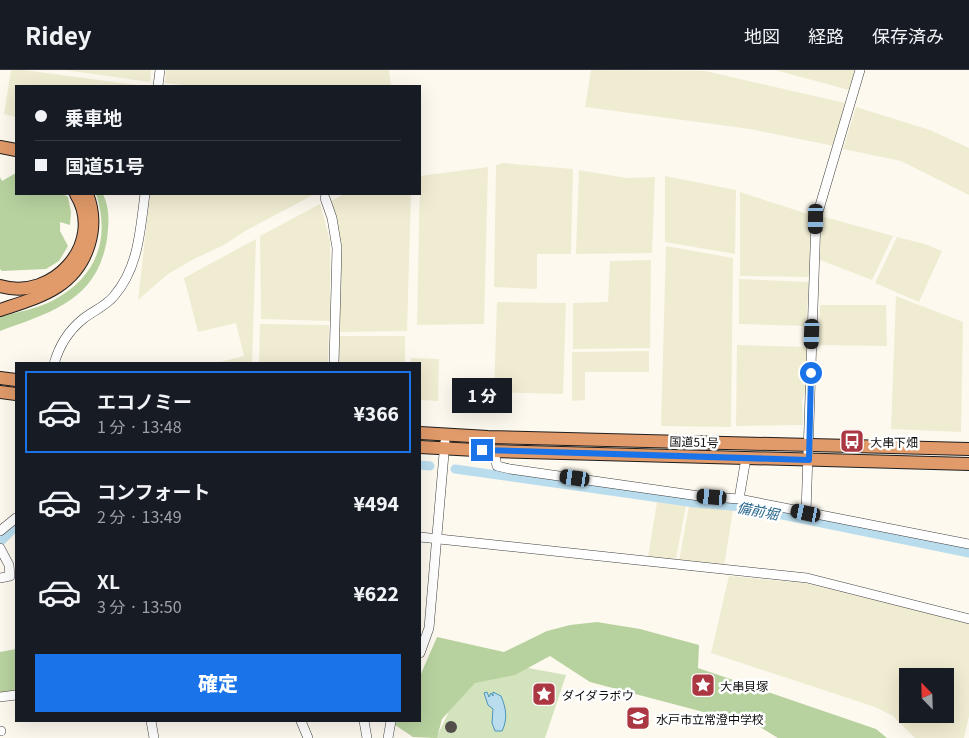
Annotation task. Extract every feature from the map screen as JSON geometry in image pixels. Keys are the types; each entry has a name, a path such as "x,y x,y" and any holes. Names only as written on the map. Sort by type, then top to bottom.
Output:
{"highway":[{"path":"0,139 15,142"},
{"path":"0,147 15,150"},
{"path":"0,286 18,289 42,285 54,279 69,265 79,248 83,231 84,218 76,195"},
{"path":"0,310 42,296 67,281 74,273 86,254 92,235 92,216 87,195"},
{"path":"0,378 15,380"},
{"path":"0,392 15,394"},
{"name":"国道51号","path":"421,432 445,435 969,449"},
{"name":"国道51号","path":"421,447 494,451 969,464"}],"street":[{"path":"158,85 160,70"},
{"path":"806,513 816,219 860,70"},
{"path":"55,362 59,346 70,331 82,319 113,298 128,276 137,250 145,195"},
{"path":"325,198 332,218 337,248 334,362"},
{"path":"421,649 429,628 445,435"},
{"path":"494,451 497,466 510,469 739,499 969,544"},
{"path":"739,499 746,458"},
{"path":"0,530 15,519"},
{"path":"421,537 807,578 969,619"},
{"path":"0,548 8,565 10,576 0,578"},
{"path":"0,697 15,695"},
{"path":"151,722 154,738"},
{"path":"301,722 308,738"},
{"path":"364,722 366,738"},
{"path":"388,738 391,722"}],"shaded area":[{"path":"11,70 24,70 136,85 15,85 15,117 4,114"},
{"path":"65,70 151,70 150,82"},
{"path":"166,70 389,70 391,85 182,85 165,83"},
{"path":"591,70 705,71 845,103 834,146 750,129 585,107"},
{"path":"775,70 855,70 849,90"},
{"path":"856,107 930,130 969,148 969,195 901,161 843,149"},
{"path":"503,163 573,169 571,254 537,254 537,289 494,287 496,165"},
{"path":"488,167 484,324 417,325 421,176"},
{"path":"579,170 627,178 655,177 652,253 576,254"},
{"path":"665,176 736,190 735,254 665,242"},
{"path":"740,192 811,215 809,277 740,276"},
{"path":"150,195 313,195 168,274 138,300"},
{"path":"342,195 411,195 407,331 339,332 340,237 331,201"},
{"path":"320,204 330,241 330,321 261,319 260,236"},
{"path":"825,217 893,236 872,280 820,260 821,218"},
{"path":"897,237 925,244 942,251 919,302 875,283"},
{"path":"256,239 252,362 220,362 244,356 236,323 198,332 184,278"},
{"path":"666,246 733,258 731,427 661,426"},
{"path":"651,260 650,348 573,349 573,303 608,302 610,261"},
{"path":"739,279 809,282 806,326 739,324"},
{"path":"896,296 963,322 961,432 891,429"},
{"path":"497,302 566,303 563,394 494,392"},
{"path":"820,305 886,305 887,346 819,345"},
{"path":"260,324 329,325 328,362 259,362"},
{"path":"339,336 405,336 405,362 339,362"},
{"path":"737,345 807,347 806,392 802,400 803,425 736,426"},
{"path":"649,351 649,372 585,372 585,400 572,401 572,352"},
{"path":"411,358 439,359 438,401 421,400 421,362 411,362"},
{"path":"657,502 686,505 676,559 648,557"},
{"path":"689,506 733,510 724,566 679,561"},
{"path":"729,576 805,583 969,623 969,716 964,738 915,738 900,723 954,723 954,668 899,668 899,722 893,716 875,707 711,653"}],"green space":[{"path":"15,174 15,195 65,195 68,197 71,212 70,225 60,222 60,231 68,246 59,261 46,269 2,271 0,269 0,177 2,181"},
{"path":"96,195 103,195 107,205 108,222 107,239 102,260 93,277 69,301 54,310 0,331 0,317 46,304 67,292 80,281 96,256 100,242 102,227"},
{"path":"597,622 640,629 699,645 698,668 876,729 887,738 778,738 760,727 590,682 550,656 515,675 475,683 442,719 437,738 413,737 395,725 396,722 421,722 421,674 437,637 504,652 547,631 570,625"},
{"path":"15,649 15,692 0,700 0,652"},
{"path":"480,659 566,675 545,738 429,738 438,734 455,699"}],"water":[{"path":"487,692 489,697 491,693 493,696 493,692 501,696 503,700 506,718 502,731 495,731 492,723 493,709 488,705 484,693"}],"building":[{"path":"449,721 453,721 457,727 453,733 449,733 445,729 445,725"}],"waterway":[{"name":"備前堀","path":"421,465 430,466"},
{"name":"備前堀","path":"455,469 695,503 743,507 969,553"},
{"name":"備前堀","path":"0,542 15,527"}],"place":[{"name":"大串下畑","path":"852,441"},
{"name":"大串貝塚","path":"703,685"},
{"name":"ダイダラボウ","path":"544,694"},
{"name":"水戸市立常澄中学校","path":"638,718"}],"route":[{"path":"482,450 809,460 811,373"}]}
